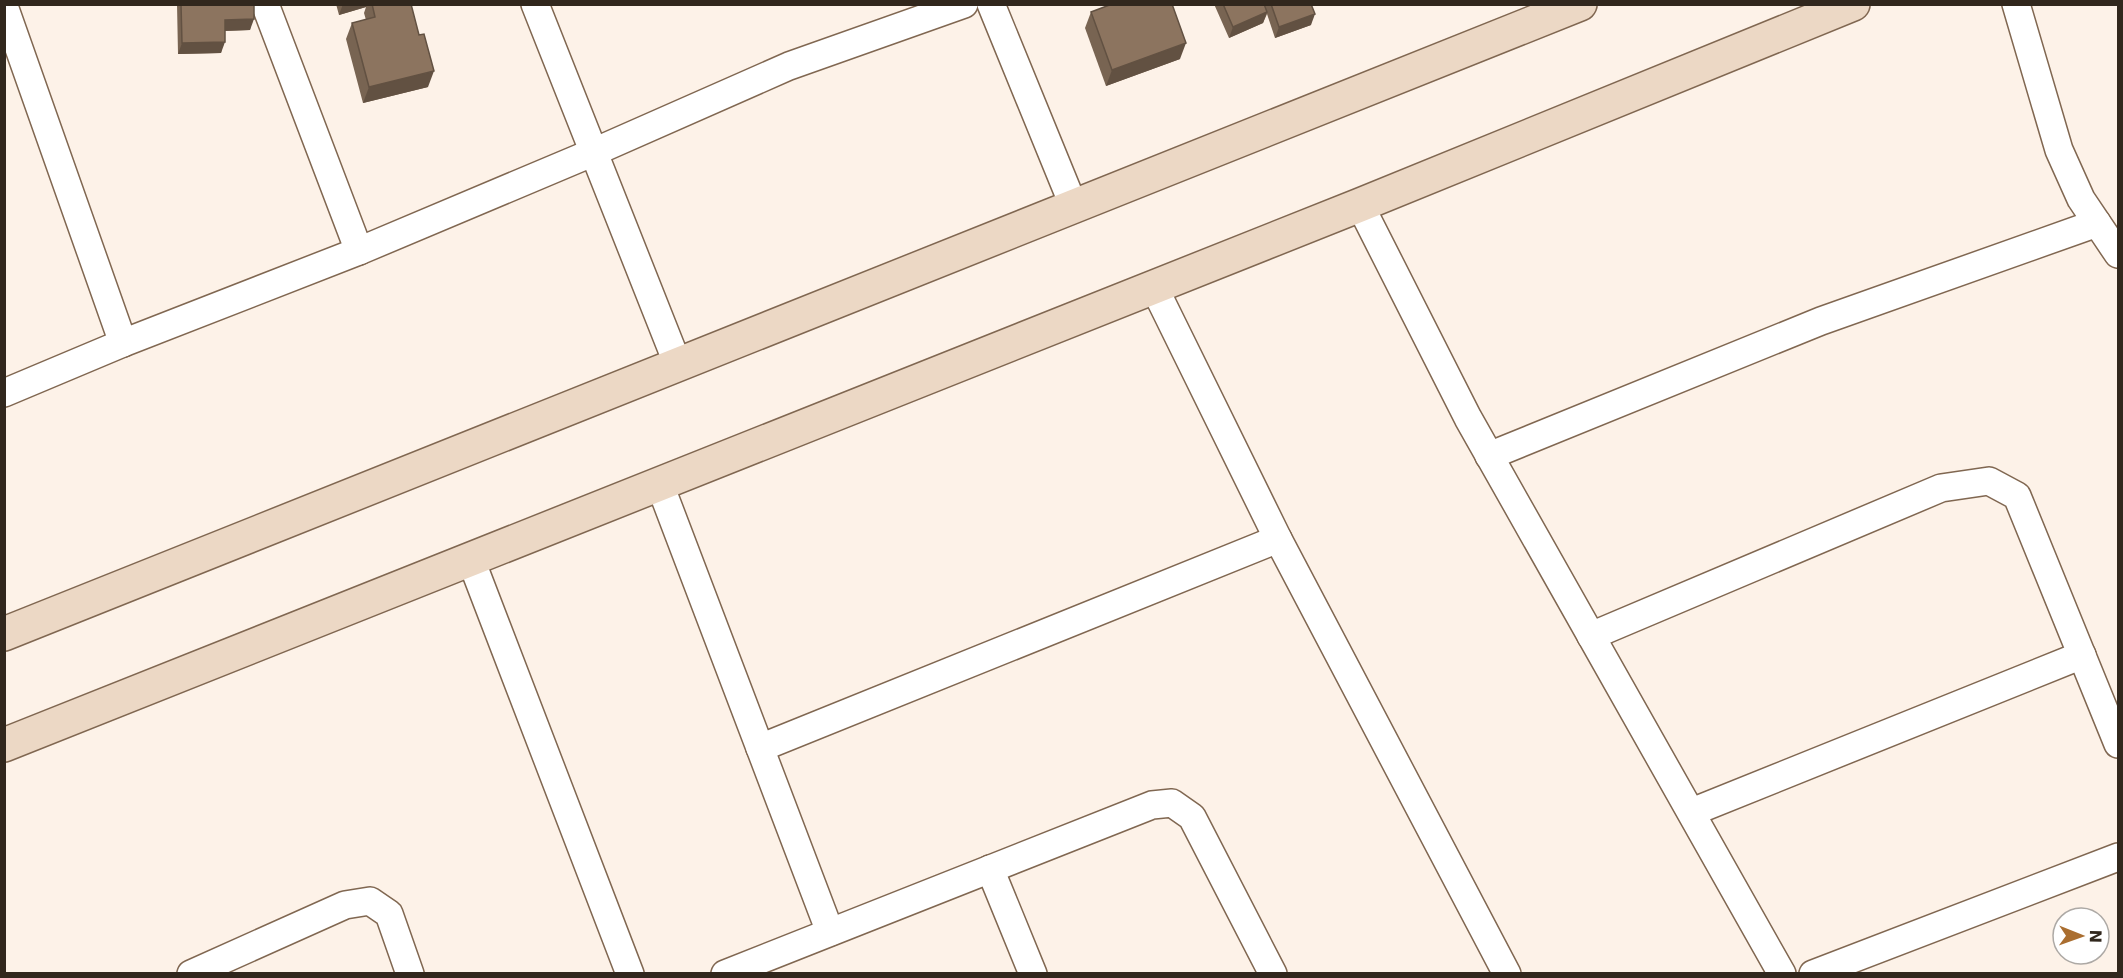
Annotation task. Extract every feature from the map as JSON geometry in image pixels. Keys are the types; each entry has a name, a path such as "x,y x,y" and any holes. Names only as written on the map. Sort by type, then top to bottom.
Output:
{"main road":[{"path":"4,634 1580,4"},
{"path":"4,746 1360,205 1853,4"}],"street":[{"path":"265,4 359,251"},
{"path":"535,4 678,365"},
{"path":"4,393 123,343 359,251 594,152 789,66 964,4"},
{"path":"991,4 1074,207"},
{"path":"2016,4 2059,150 2081,199 2118,254"},
{"path":"4,6 123,343"},
{"path":"1360,205 1467,418 1782,974"},
{"path":"1489,456 1821,321 2097,223"},
{"path":"1154,287 1278,539 1508,974"},
{"path":"1592,636 1941,488 1989,481 2017,496 2118,744"},
{"path":"660,485 830,932"},
{"path":"760,748 1278,539"},
{"path":"471,561 630,974"},
{"path":"1692,812 2082,655"},
{"path":"725,974 1152,805 1172,803 1192,817 1273,974"},
{"path":"1813,974 2118,857"},
{"path":"990,869 1033,974"},
{"path":"191,974 345,905 370,901 389,914 410,974"}],"building":[{"path":"181,4 254,4 254,19 225,20 225,42 182,43"},
{"path":"372,4 411,4 419,35 424,34 434,71 369,87 352,23 375,17"},
{"path":"1112,4 1172,4 1186,43 1112,70 1091,12"},
{"path":"1223,4 1264,4 1267,12 1233,27"},
{"path":"1271,4 1311,4 1315,14 1279,27"}]}
